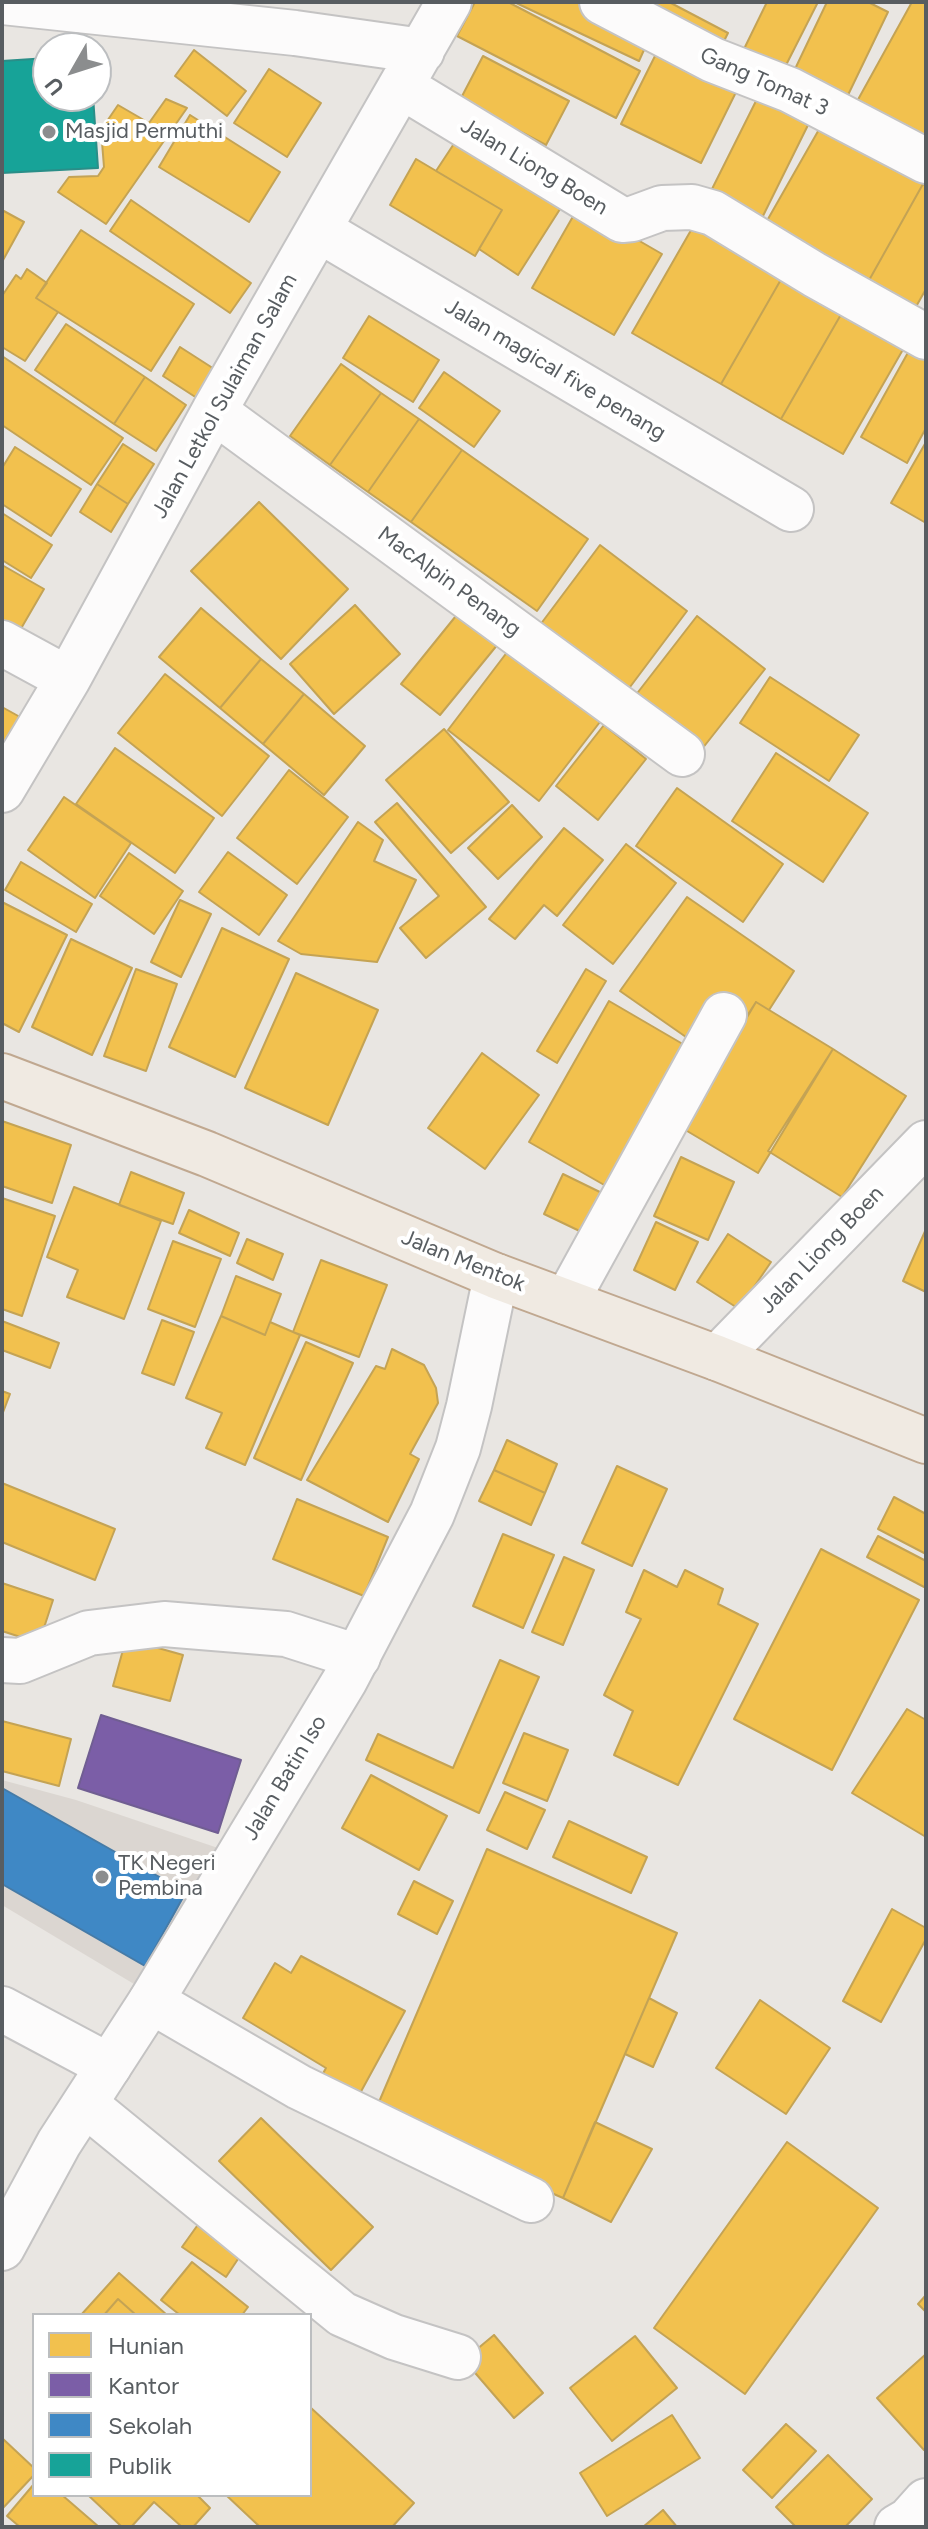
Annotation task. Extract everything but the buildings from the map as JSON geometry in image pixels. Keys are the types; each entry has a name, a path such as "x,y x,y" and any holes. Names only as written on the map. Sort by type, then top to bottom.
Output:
{"highway":[{"name":"Jalan Mentok","path":"2,1076 207,1154 496,1276 717,1358 926,1441"}],"street":[{"path":"3,2 295,33 412,68"},
{"name":"Jalan Letkol Sulaiman Salam","path":"2,790 68,679 214,411 449,2"},
{"name":"Gang Tomat 3","path":"602,2 713,60 790,90 926,161"},
{"name":"Jalan Liong Boen","path":"412,68 622,220 662,208 692,207 713,213 926,337"},
{"name":"Jalan magical five penang","path":"319,230 791,509"},
{"name":"MacAlpin Penang","path":"214,411 682,754"},
{"path":"2,643 68,679"},
{"path":"566,1302 724,1015"},
{"name":"Jalan Liong Boen","path":"717,1358 926,1143"},
{"name":"Jalan Batin Iso","path":"2,2248 59,2143 151,2001 358,1657 432,1514 458,1448 479,1365 496,1276"},
{"path":"2,1660 20,1661 89,1633 164,1624 286,1634 358,1657"},
{"path":"151,2001 299,2087 531,2200"},
{"path":"2,2009 109,2066"},
{"path":"85,2104 342,2314 394,2337 458,2357"}],"shaded area":[{"name":"TK Negeri Pembina","path":"2,1780 76,1800 218,1848 139,1987 2,1905"}],"place":[{"name":"Masjid Permuthi","path":"49,132"},
{"name":"TK Negeri Pembina","path":"102,1877"}]}
